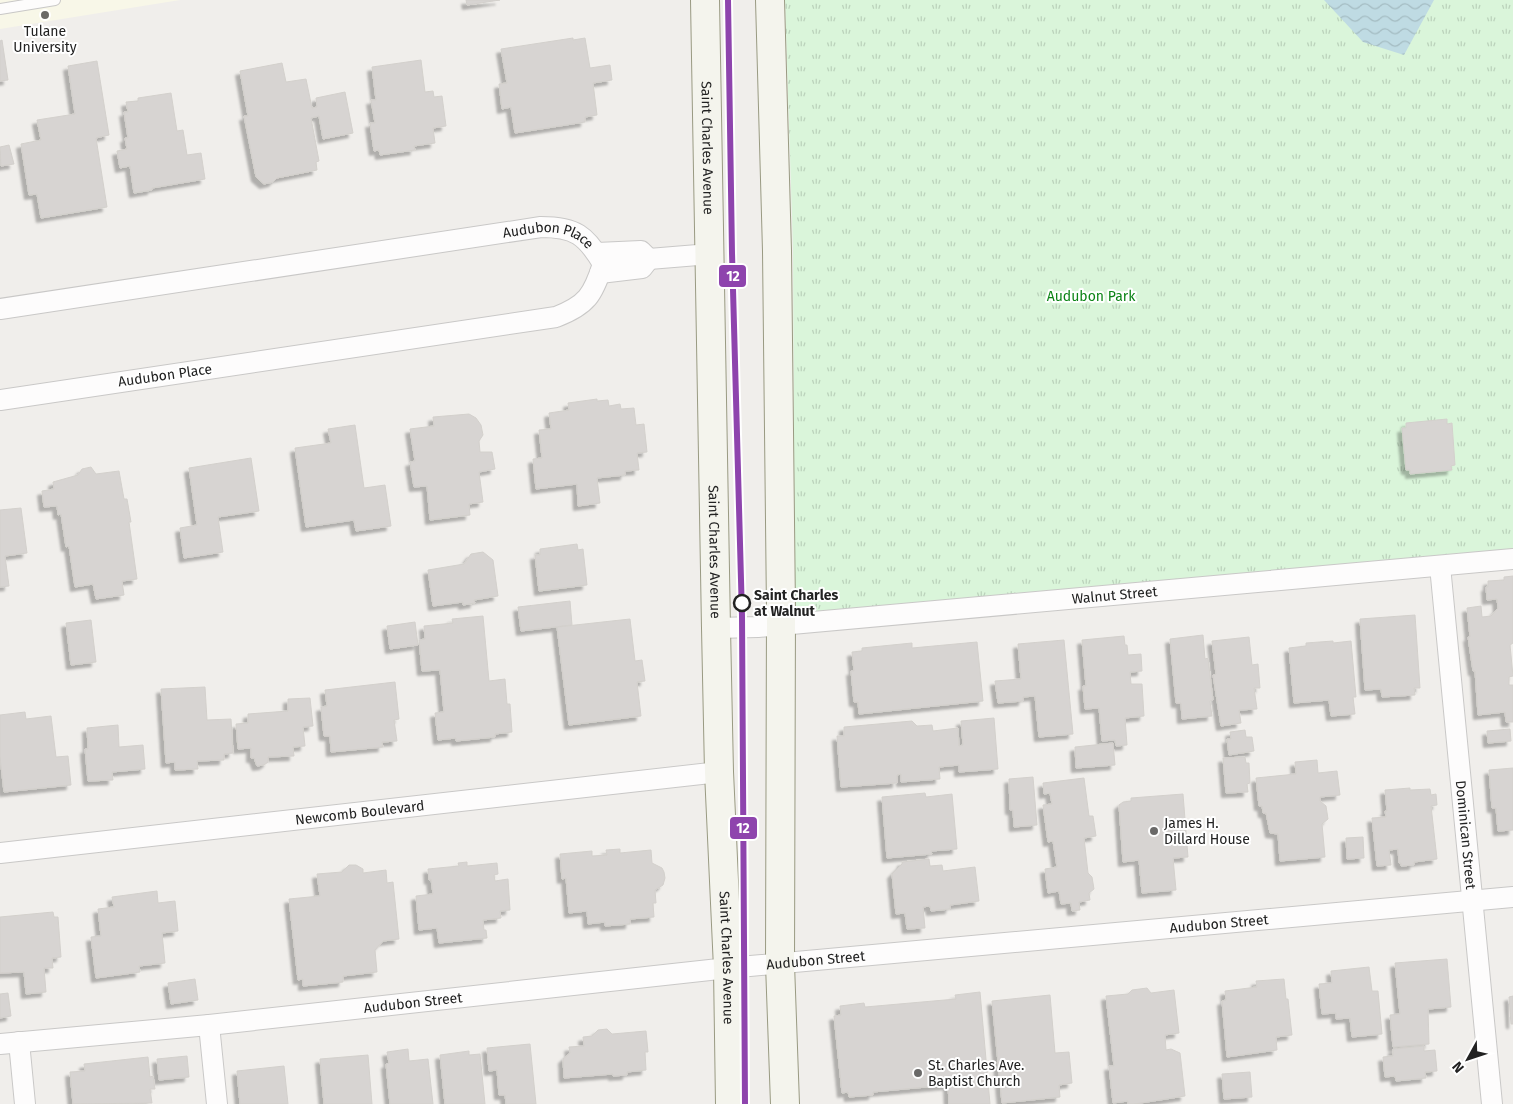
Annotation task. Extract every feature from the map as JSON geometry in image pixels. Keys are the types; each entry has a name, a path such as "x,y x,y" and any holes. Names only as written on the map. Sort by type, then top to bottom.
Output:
{"main road":[{"name":"Saint Charles Avenue","path":"705,0 719,772 728,968 730,1104"},
{"path":"770,0 777,251 781,624 780,964 786,1104"}],"street":[{"name":"Audubon Place","path":"0,308 542,227 558,227 577,233 592,245 603,264 597,284 585,302 572,311 556,317 0,400"},
{"path":"597,253 641,251 649,259"},
{"path":"600,273 642,268 649,259 710,254"},
{"name":"Walnut Street","path":"716,628 742,628 1513,559"},
{"name":"Dominican Street","path":"1440,566 1492,1104"},
{"name":"Newcomb Boulevard","path":"0,853 719,772"},
{"name":"Audubon Street","path":"9,1043 209,1024 728,968 1513,897"},
{"path":"209,1024 217,1104"},
{"path":"9,1043 25,1104"}],"lane":[{"path":"0,9 55,0"}],"shaded area":[{"name":"Tulane University","path":"0,0 180,0 0,29"}],"green space":[{"name":"Audubon Park","path":"785,0 1513,0 1513,557 795,617 793,249"}],"water":[{"path":"1324,0 1434,0 1404,55 1363,42"}],"building":[{"path":"466,0 500,0 467,5"},
{"path":"573,38 573,40 585,38 590,68 610,65 612,80 593,83 597,115 585,117 585,122 515,133 511,107 502,109 499,84 507,83 501,49"},
{"path":"2,40 8,80 0,81 0,41"},
{"path":"421,60 425,92 433,91 434,97 442,96 446,126 433,128 435,143 414,146 415,150 380,155 379,150 374,151 370,123 375,123 371,100 376,100 372,67"},
{"path":"97,61 109,135 96,138 107,207 41,218 37,194 29,195 21,144 41,140 37,120 75,114 68,66"},
{"path":"282,63 286,82 306,79 312,108 317,107 316,98 345,92 353,133 323,139 319,116 311,118 319,161 316,162 317,170 277,178 273,182 264,184 256,177 244,116 248,116 240,71"},
{"path":"171,93 177,131 183,130 187,155 201,153 205,179 134,193 130,166 120,168 117,151 127,149 125,138 128,138 124,112 128,112 126,102 138,101 138,98"},
{"path":"9,145 14,164 1,166 0,147"},
{"path":"597,399 597,401 608,400 609,406 620,404 621,409 634,408 636,425 644,424 647,452 637,453 639,470 625,471 625,475 597,478 600,503 578,506 577,484 536,489 533,459 542,458 539,430 551,429 549,413 569,410 568,403"},
{"path":"469,414 476,418 481,425 483,435 479,441 480,452 492,452 495,469 479,472 483,502 469,504 470,515 430,520 427,486 414,487 410,462 415,461 410,429 434,426 433,417"},
{"path":"1447,419 1447,424 1452,423 1455,465 1451,466 1452,470 1410,474 1410,470 1406,470 1402,428 1406,428 1406,423"},
{"path":"355,425 364,488 385,485 391,526 356,531 354,520 306,527 295,448 331,443 328,429"},
{"path":"251,458 259,511 218,517 223,552 184,558 180,528 197,525 189,468"},
{"path":"91,467 96,474 119,471 124,499 127,499 137,579 122,581 124,595 96,599 93,584 75,587 69,546 66,547 61,514 58,515 57,506 44,507 42,491 54,489 53,482 78,475 82,469"},
{"path":"21,508 27,553 5,556 9,586 0,587 0,510"},
{"path":"577,544 578,550 583,549 587,585 539,591 535,555 540,555 540,549"},
{"path":"483,552 493,560 498,596 474,600 475,603 463,605 463,602 433,606 428,570 464,564 471,554"},
{"path":"1513,576 1513,643 1510,645 1513,676 1509,677 1509,685 1513,685 1513,722 1506,722 1505,712 1478,715 1475,671 1473,671 1468,637 1470,637 1467,608 1481,606 1482,617 1491,616 1498,608 1497,599 1487,600 1486,587 1488,587 1488,581 1504,580 1504,577"},
{"path":"570,601 572,625 521,631 518,607"},
{"path":"1415,615 1420,688 1414,688 1415,695 1382,697 1381,689 1365,690 1360,619"},
{"path":"483,616 489,681 505,679 507,704 510,704 512,732 495,734 495,737 456,741 456,738 438,740 435,713 444,712 440,670 422,671 419,640 425,639 424,626 453,623 452,619"},
{"path":"630,619 635,661 642,660 645,681 637,682 641,716 569,725 557,627"},
{"path":"91,620 96,662 71,665 66,623"},
{"path":"415,622 418,645 390,649 387,626"},
{"path":"1203,635 1205,659 1208,658 1213,700 1210,701 1212,716 1182,719 1181,703 1176,703 1170,639"},
{"path":"1124,636 1128,655 1141,654 1142,671 1130,672 1131,684 1142,684 1144,716 1125,718 1127,745 1116,746 1115,740 1102,741 1099,708 1085,709 1083,686 1086,686 1082,640"},
{"path":"1249,637 1252,665 1258,664 1260,688 1254,688 1257,709 1239,710 1241,723 1221,726 1213,675 1216,674 1212,641"},
{"path":"1064,640 1073,734 1039,737 1035,696 1023,697 1023,701 998,703 995,681 1021,679 1018,644"},
{"path":"1333,641 1333,643 1351,641 1356,697 1353,697 1355,714 1331,716 1329,700 1294,703 1289,648 1306,646 1306,643"},
{"path":"977,642 983,701 859,714 858,702 854,702 851,671 854,671 852,652 862,651 862,648 912,643 912,648"},
{"path":"395,682 399,719 394,720 397,741 382,742 383,747 331,752 330,736 324,736 321,707 327,706 325,690"},
{"path":"205,687 207,720 231,719 233,753 224,754 224,760 197,761 198,769 175,770 175,762 166,763 161,689"},
{"path":"310,698 313,726 303,727 305,746 293,747 294,756 268,757 268,762 257,766 254,758 251,758 251,748 238,749 236,724 248,723 248,714 288,711 288,699"},
{"path":"25,712 26,719 51,716 56,757 68,756 71,785 4,792 0,757 0,715"},
{"path":"994,718 998,769 959,772 959,765 939,767 940,779 901,782 901,774 897,775 897,783 841,787 837,736 844,736 844,727 912,721 917,726 932,725 933,731 958,728 959,746 963,745 961,721"},
{"path":"118,725 119,747 143,745 145,769 112,772 113,780 88,781 85,749 88,749 87,728"},
{"path":"1510,729 1511,741 1488,743 1487,731"},
{"path":"1245,730 1246,737 1252,737 1254,751 1229,755 1227,739 1231,739 1230,732"},
{"path":"1113,743 1115,765 1076,768 1075,747"},
{"path":"1245,757 1246,763 1249,763 1250,783 1247,784 1248,792 1226,793 1223,758"},
{"path":"1317,760 1318,773 1337,771 1340,795 1320,797 1320,801 1326,806 1328,819 1322,824 1325,857 1280,861 1278,834 1270,833 1266,813 1263,813 1262,806 1259,806 1256,778 1296,774 1295,762"},
{"path":"1513,768 1513,830 1498,831 1496,808 1492,808 1489,770"},
{"path":"1033,777 1037,825 1014,827 1013,810 1010,810 1009,779"},
{"path":"1084,778 1089,816 1093,816 1096,836 1084,838 1088,873 1092,877 1094,889 1089,893 1090,900 1079,902 1080,910 1072,911 1071,903 1061,904 1059,891 1048,893 1045,869 1057,867 1053,841 1048,842 1043,805 1052,804 1050,793 1044,794 1043,783"},
{"path":"1410,788 1410,790 1430,789 1431,795 1436,794 1437,805 1431,806 1437,859 1401,866 1398,849 1389,850 1391,865 1377,866 1372,818 1386,817 1385,790"},
{"path":"925,793 926,797 952,794 957,849 931,851 932,854 887,858 882,797"},
{"name":"James H. Dillard House","path":"1183,794 1188,857 1173,858 1176,890 1142,893 1139,860 1123,862 1119,805 1123,802 1131,801 1131,798"},
{"path":"1363,837 1364,858 1347,859 1346,838"},
{"path":"620,849 620,853 651,850 652,863 662,868 664,872 663,885 655,890 656,903 653,903 654,917 630,919 630,924 605,926 605,922 588,924 587,911 569,913 566,878 562,879 560,854 592,851 592,856 607,855 606,850"},
{"path":"929,859 930,866 942,865 943,871 975,867 979,901 950,905 950,909 931,911 930,906 923,907 925,928 907,929 905,913 896,914 892,874 902,862"},
{"path":"467,862 467,866 497,863 498,874 494,875 495,881 508,879 510,910 500,911 501,918 483,920 487,938 439,943 437,928 419,930 416,896 433,894 428,869 459,866 458,863"},
{"path":"349,865 356,865 363,869 363,873 386,870 387,883 393,882 399,939 383,941 375,950 377,972 343,976 343,982 303,986 303,979 298,980 289,899 320,896 317,874 342,872"},
{"path":"157,891 158,903 175,901 178,931 162,933 165,963 139,966 140,972 96,978 91,937 101,936 98,909 114,907 112,897"},
{"path":"53,912 54,917 58,917 61,957 52,958 53,968 44,968 46,992 26,994 24,972 0,973 0,917"},
{"path":"1447,959 1451,1007 1428,1009 1429,1044 1393,1047 1390,1015 1400,1014 1395,963"},
{"path":"1369,967 1372,991 1378,991 1382,1034 1352,1037 1350,1018 1336,1019 1336,1013 1322,1014 1319,984 1332,983 1331,971"},
{"path":"195,979 198,1000 171,1004 168,983"},
{"path":"1284,979 1292,1035 1276,1037 1277,1050 1227,1057 1222,1001 1226,1000 1225,991 1257,987 1256,981"},
{"path":"1147,988 1151,993 1174,990 1179,1033 1165,1035 1166,1050 1171,1049 1180,1053 1185,1096 1134,1104 1128,1104 1128,1101 1113,1103 1109,1066 1114,1066 1106,996 1128,994 1132,990"},
{"path":"980,992 990,1104 949,1104 948,1085 873,1092 873,1095 849,1097 848,1092 842,1093 834,1016 841,1015 840,1006 864,1003 865,1007 956,999 955,995"},
{"path":"8,993 11,1016 0,1018 0,994"},
{"path":"1050,995 1055,1053 1069,1052 1072,1083 1059,1085 1060,1097 1002,1103 992,1001"},
{"path":"1513,996 1513,1024 1511,1024 1509,997"},
{"path":"607,1029 612,1034 646,1031 648,1052 645,1052 646,1070 627,1072 627,1075 613,1076 613,1074 564,1078 563,1059 570,1053 569,1047 584,1046 583,1037 592,1036 598,1030"},
{"path":"530,1044 536,1104 506,1104 505,1095 499,1095 497,1070 489,1071 487,1048"},
{"path":"1424,1046 1424,1051 1435,1050 1437,1071 1425,1072 1426,1078 1396,1081 1395,1076 1385,1077 1383,1057 1393,1056 1393,1049"},
{"path":"408,1049 409,1061 428,1059 433,1104 390,1104 386,1064 389,1063 387,1052"},
{"path":"469,1051 469,1055 480,1054 485,1104 445,1104 440,1055"},
{"path":"368,1055 372,1104 324,1104 320,1059"},
{"path":"187,1056 189,1077 159,1080 157,1059"},
{"path":"148,1057 150,1077 153,1076 155,1089 150,1089 152,1103 73,1104 70,1072 85,1071 84,1064"},
{"path":"284,1066 288,1104 240,1104 237,1071"},
{"path":"1250,1072 1252,1097 1224,1099 1222,1074"}],"transit line":[{"name":"12","path":"728,0 732,253 742,616 745,1104"}],"place":[{"name":"Tulane University","path":"45,15"},
{"name":"Saint Charles at Walnut","path":"742,603"},
{"name":"James H. Dillard House","path":"1154,831"},
{"name":"St. Charles Ave. Baptist Church","path":"918,1073"}]}
